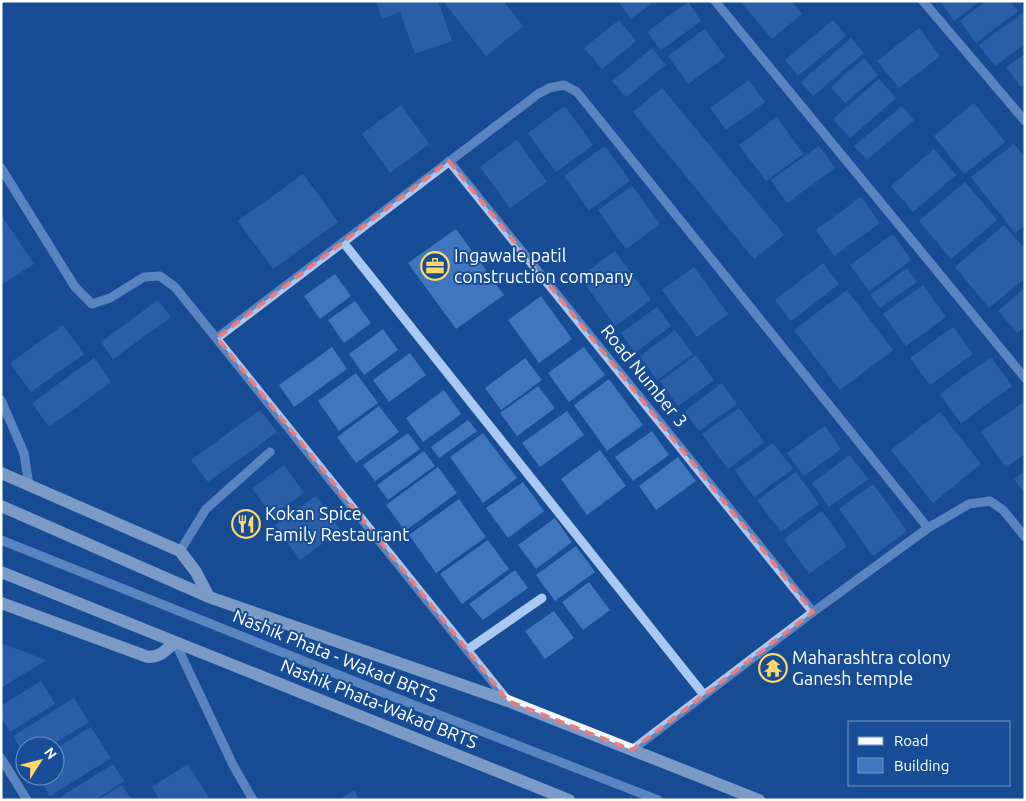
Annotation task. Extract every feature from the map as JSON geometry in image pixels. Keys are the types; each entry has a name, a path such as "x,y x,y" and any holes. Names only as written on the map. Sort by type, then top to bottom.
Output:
{"main road":[{"path":"1,473 180,551 196,572 209,597"},
{"path":"1,506 209,597 508,701 759,800"},
{"name":"Nashik Phata-Wakad BRTS","path":"1,572 569,800"},
{"path":"1,603 148,657 156,657 162,654 175,642"}],"street":[{"path":"715,1 1025,378"},
{"path":"923,1 1025,121"},
{"path":"217,338 538,94 549,88 564,85 577,92 928,528"},
{"name":"Road Number 3","path":"449,161 813,612"},
{"path":"1,168 75,287 92,304 110,298 144,277 160,276 175,287 508,701"},
{"path":"343,242 704,695"},
{"path":"1,400 24,454 29,484"},
{"path":"180,551 206,509 270,452"},
{"path":"632,750 813,612 928,528 969,504 990,501 1003,510 1025,537"},
{"name":"Nashik Phata - Wakad BRTS","path":"1,540 658,800"},
{"path":"467,650 542,598"},
{"path":"175,642 233,765 253,800"},
{"path":"1,758 27,800"}],"highlighted area":[{"path":"449,161 813,612 632,750 508,701 217,338"}],"building":[{"path":"376,1 438,1 452,41 415,54 400,12 382,19"},
{"path":"443,1 503,1 523,26 486,56"},
{"path":"618,1 655,1 631,19"},
{"path":"740,1 791,1 802,14 772,39"},
{"path":"940,1 980,1 954,21"},
{"path":"986,1 1010,1 1018,11 976,43 960,21"},
{"path":"688,2 701,21 661,50 647,32"},
{"path":"1025,11 1025,44 995,66 979,45"},
{"path":"619,20 636,41 602,69 584,48"},
{"path":"833,20 846,36 798,76 785,60"},
{"path":"919,28 940,56 899,88 877,61"},
{"path":"705,29 725,57 688,84 668,56"},
{"path":"851,38 864,53 813,96 801,82"},
{"path":"652,48 666,65 626,97 612,81"},
{"path":"1025,54 1025,84 1021,87 1006,67"},
{"path":"864,58 878,75 845,103 831,87"},
{"path":"879,79 896,98 850,138 833,119"},
{"path":"749,80 765,102 726,130 710,108"},
{"path":"662,88 784,235 754,259 633,112"},
{"path":"974,103 1005,142 964,174 934,136"},
{"path":"401,105 429,144 390,173 362,134"},
{"path":"565,106 593,145 556,172 528,133"},
{"path":"902,106 914,120 867,160 854,146"},
{"path":"777,117 803,154 766,181 739,145"},
{"path":"517,140 547,182 510,208 480,167"},
{"path":"1014,144 1025,158 1025,226 1015,233 971,177"},
{"path":"605,146 630,181 589,210 564,176"},
{"path":"819,146 835,168 787,203 771,180"},
{"path":"934,149 956,175 913,212 891,186"},
{"path":"303,174 338,222 273,269 238,221"},
{"path":"965,182 997,220 951,259 919,221"},
{"path":"632,186 660,224 626,249 598,210"},
{"path":"861,197 880,223 834,256 816,230"},
{"path":"1,215 34,264 1,285"},
{"path":"1004,225 1025,249 1025,278 989,308 955,267"},
{"path":"456,229 504,295 456,329 408,263"},
{"path":"893,234 911,260 869,291 850,265"},
{"path":"615,251 651,300 615,326 580,277"},
{"path":"823,263 839,284 791,321 775,300"},
{"path":"694,267 728,314 697,337 662,290"},
{"path":"907,268 917,282 880,308 870,295"},
{"path":"335,274 351,296 320,319 304,296"},
{"path":"923,285 946,317 906,346 883,314"},
{"path":"1025,288 1025,327 1017,333 998,311"},
{"path":"847,290 893,350 840,390 794,330"},
{"path":"541,296 572,339 539,363 508,320"},
{"path":"158,300 171,317 113,359 101,342"},
{"path":"355,301 371,323 344,343 328,320"},
{"path":"657,307 671,326 635,353 621,333"},
{"path":"63,325 84,354 31,392 10,363"},
{"path":"953,327 973,354 930,385 910,358"},
{"path":"383,329 398,350 364,375 349,354"},
{"path":"675,330 693,354 657,380 640,356"},
{"path":"332,347 347,369 294,407 279,385"},
{"path":"584,347 605,375 569,402 548,373"},
{"path":"410,353 426,375 389,402 373,380"},
{"path":"696,355 714,380 678,406 660,381"},
{"path":"991,357 1012,386 961,423 940,394"},
{"path":"94,358 111,382 49,427 32,403"},
{"path":"525,358 542,380 501,410 485,388"},
{"path":"356,373 378,403 339,431 318,401"},
{"path":"609,379 643,425 607,451 574,405"},
{"path":"722,383 737,404 699,431 685,411"},
{"path":"538,386 555,408 517,436 500,413"},
{"path":"444,390 461,414 423,442 406,418"},
{"path":"1025,401 1025,454 1006,467 981,432"},
{"path":"379,406 399,432 356,463 337,437"},
{"path":"739,408 764,442 728,469 702,434"},
{"path":"260,410 277,432 208,482 191,460"},
{"path":"567,411 584,435 540,467 522,443"},
{"path":"940,412 981,464 933,503 891,450"},
{"path":"468,420 477,431 439,458 431,447"},
{"path":"825,426 841,449 804,476 787,453"},
{"path":"652,431 669,455 633,481 615,457"},
{"path":"408,433 420,449 375,481 363,465"},
{"path":"483,433 517,478 483,503 450,457"},
{"path":"773,443 793,469 754,497 735,470"},
{"path":"600,450 626,486 587,515 561,479"},
{"path":"424,451 435,466 388,500 377,485"},
{"path":"850,455 868,479 829,507 812,483"},
{"path":"678,457 696,481 656,510 639,486"},
{"path":"284,465 304,493 272,516 252,488"},
{"path":"438,467 457,493 405,531 386,505"},
{"path":"1025,471 1025,494 1014,479"},
{"path":"796,472 819,504 781,532 757,500"},
{"path":"523,482 544,511 508,538 486,508"},
{"path":"873,484 907,531 873,556 839,509"},
{"path":"316,496 341,530 300,560 275,525"},
{"path":"459,499 486,537 436,573 409,535"},
{"path":"822,511 847,546 809,574 784,539"},
{"path":"555,518 572,542 536,569 518,545"},
{"path":"488,540 509,569 462,604 440,574"},
{"path":"576,546 595,572 555,601 536,575"},
{"path":"515,570 528,588 483,620 469,604"},
{"path":"589,582 610,610 583,630 562,602"},
{"path":"554,611 574,638 545,659 525,631"},
{"path":"1,643 46,660 1,688"},
{"path":"41,681 55,704 10,732 1,718 1,706"},
{"path":"74,698 89,722 65,737 15,736 15,739 13,736"},
{"path":"91,727 111,758 50,796 44,786 65,786 65,743"},
{"path":"113,764 124,781 95,800 56,800"},
{"path":"188,764 210,800 160,800 152,787"},
{"path":"122,785 132,800 98,800"},
{"path":"354,790 360,800 339,800"}],"place":[{"name":"Ingawale patil construction company","path":"435,266"},
{"name":"Kokan Spice Family Restaurant","path":"246,524"},
{"name":"Maharashtra colony Ganesh temple","path":"773,668"}]}
